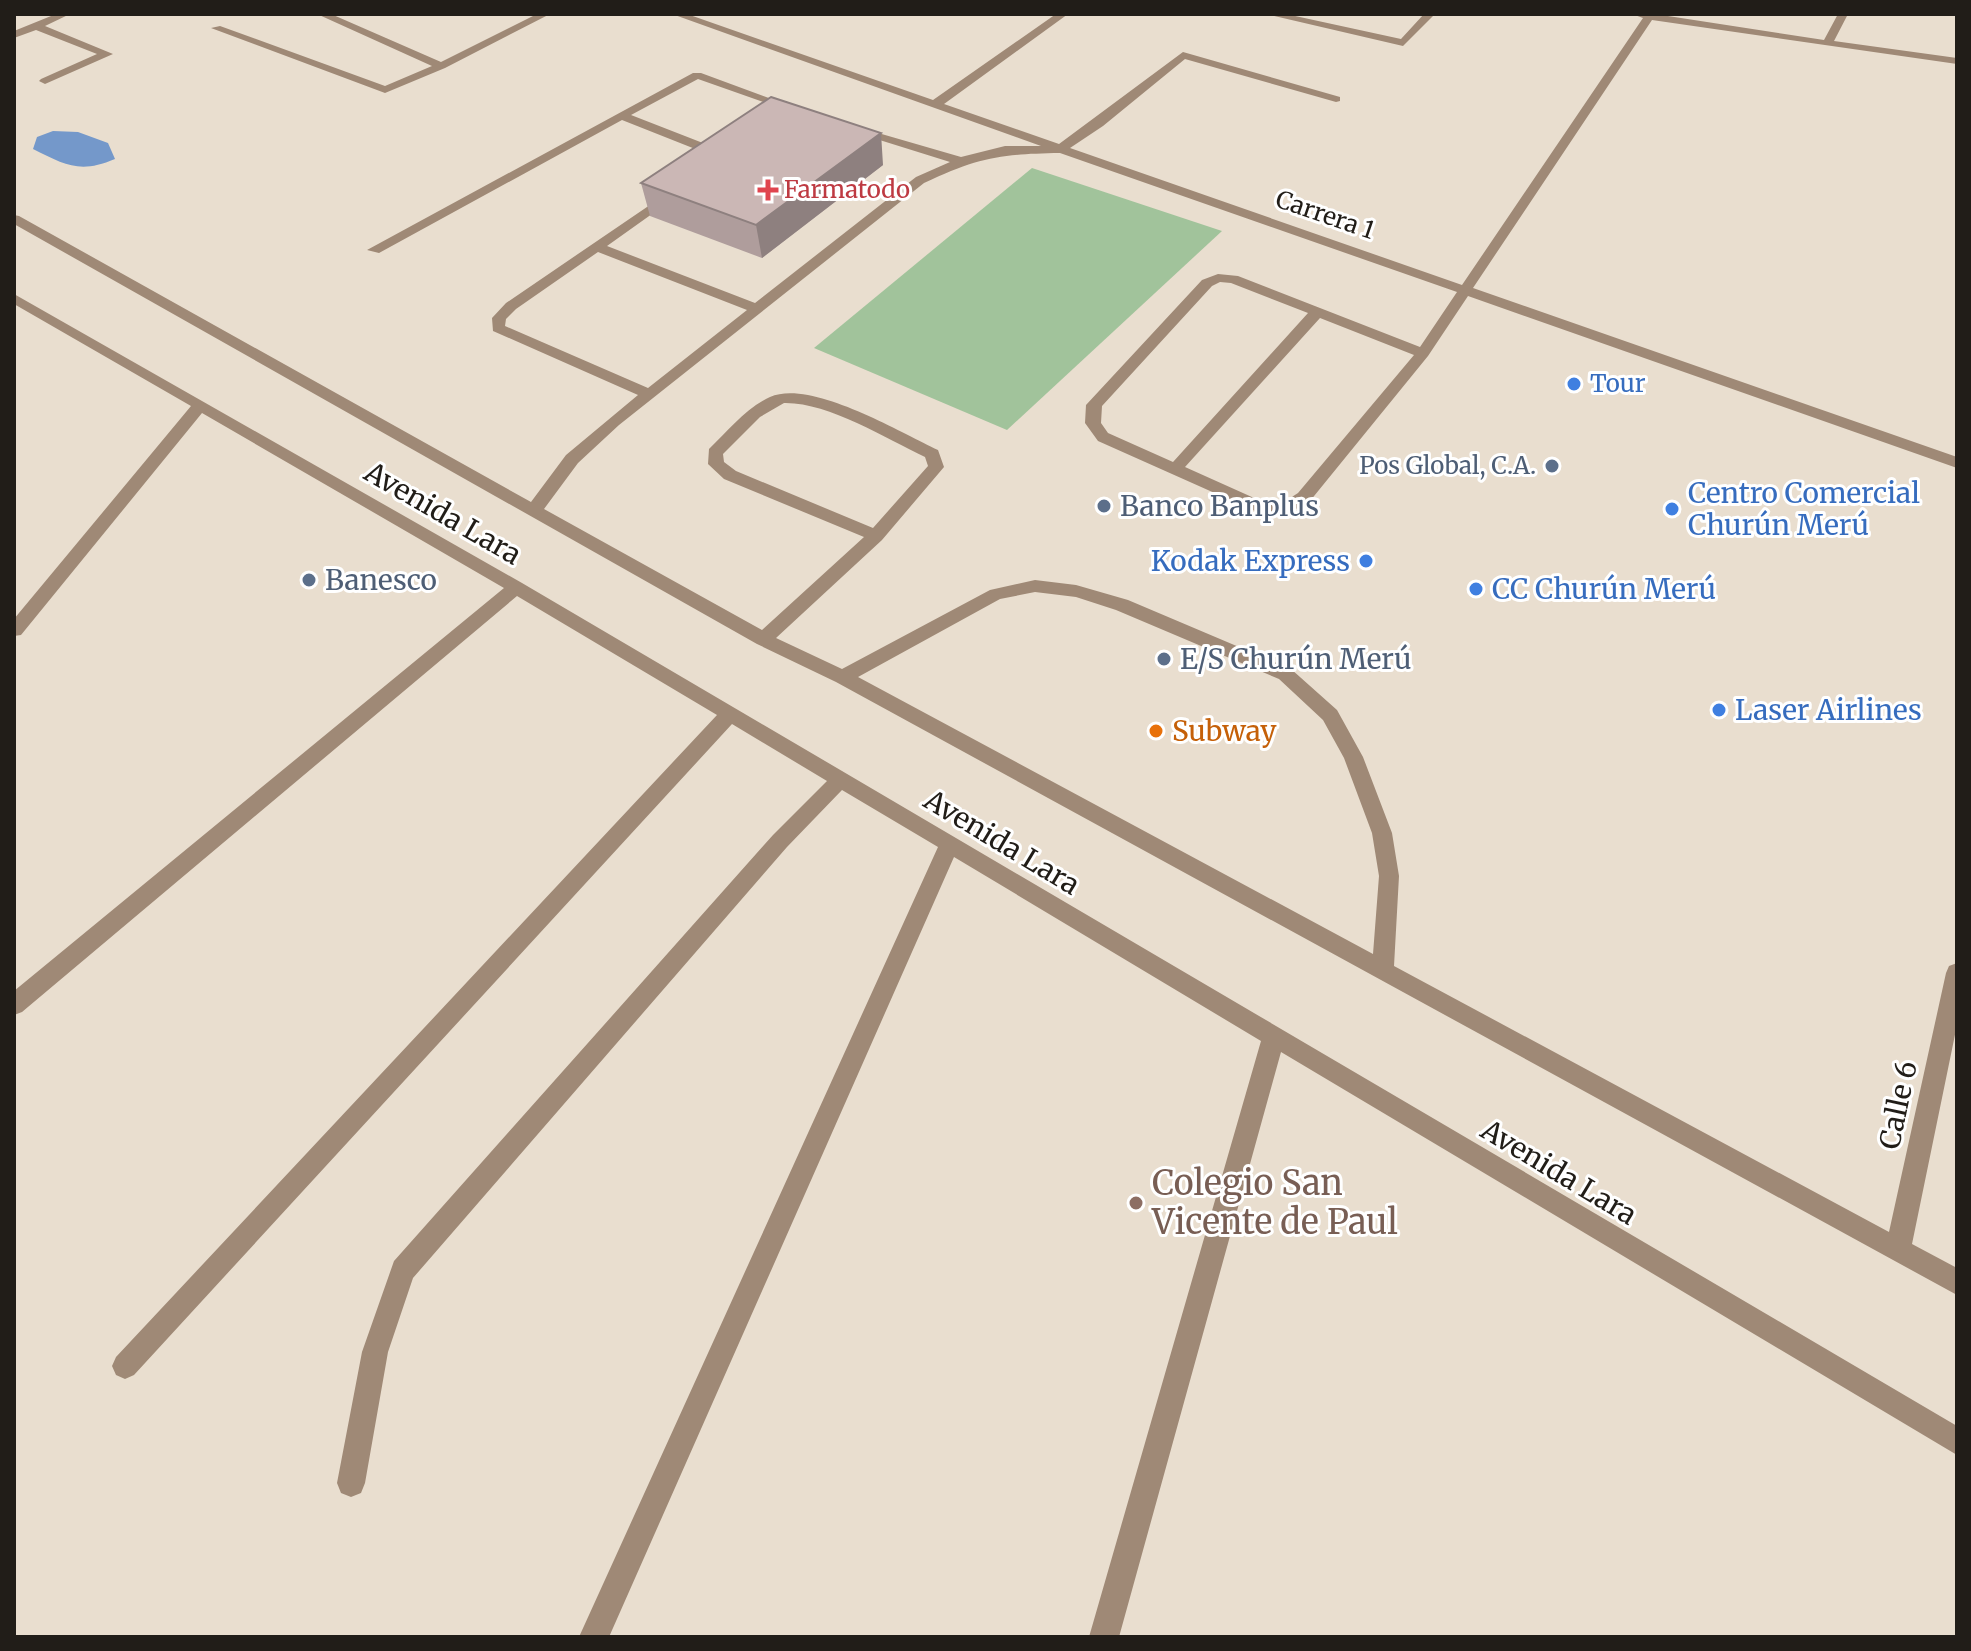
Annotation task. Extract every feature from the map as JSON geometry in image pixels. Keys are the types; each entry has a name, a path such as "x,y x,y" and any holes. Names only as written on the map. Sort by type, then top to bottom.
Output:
{"street":[{"path":"14,35 65,14"},
{"path":"322,14 441,66"},
{"path":"216,28 378,89 392,89 545,14"},
{"name":"Carrera 1","path":"677,14 1957,463"},
{"path":"934,105 1063,14"},
{"path":"1271,14 1403,43 1430,14"},
{"path":"1828,43 1843,14"},
{"path":"1423,353 1233,279 1218,278 1207,283 1094,405 1093,423 1103,437 1261,507 1287,508 1304,497 1423,353 1643,15 1957,61"},
{"path":"35,26 107,54 45,81"},
{"path":"534,510 572,459 649,394 920,180 961,161 1005,150 1060,149 1099,123 1183,55 1336,99"},
{"path":"374,250 697,75 802,112 789,120"},
{"path":"622,116 726,156"},
{"path":"845,125 961,161"},
{"path":"713,166 739,149"},
{"path":"649,394 498,328 499,318 511,306 687,184"},
{"name":"Avenida Lara","path":"14,219 763,639 842,677 1957,1282"},
{"path":"597,247 757,309"},
{"name":"Avenida Lara","path":"14,298 516,587 1957,1441"},
{"path":"1175,469 1318,311"},
{"path":"763,639 876,536 936,467 932,454 810,400 783,398 763,408 715,453 716,464 730,475 876,536"},
{"path":"15,630 200,405"},
{"path":"842,677 996,594 1035,586 1076,591 1122,605 1285,674 1330,715 1353,757 1382,833 1389,876 1383,971"},
{"path":"14,1005 516,587"},
{"path":"125,1366 730,714"},
{"path":"351,1483 375,1352 403,1270 780,841 841,779"},
{"path":"594,1637 950,843"},
{"name":"Calle 6","path":"1898,1250 1957,973"},
{"path":"1104,1637 1274,1036"}],"green space":[{"path":"1032,168 1222,231 1007,430 814,348"}],"water":[{"path":"53,131 78,132 108,143 115,159 92,166 73,166 33,149 37,137"}],"building":[{"path":"771,97 881,133 756,225 641,183"}],"place":[{"name":"Farmatodo","path":"768,190"},
{"name":"Tour","path":"1574,384"},
{"name":"Pos Global, C.A.","path":"1552,466"},
{"name":"Banco Banplus","path":"1104,506"},
{"name":"Centro Comercial Churún Merú","path":"1672,509"},
{"name":"Kodak Express","path":"1366,561"},
{"name":"Banesco","path":"309,580"},
{"name":"CC Churún Merú","path":"1476,589"},
{"name":"E/S Churún Merú","path":"1164,659"},
{"name":"Laser Airlines","path":"1719,710"},
{"name":"Subway","path":"1156,731"},
{"name":"Colegio San Vicente de Paul","path":"1136,1203"}]}
